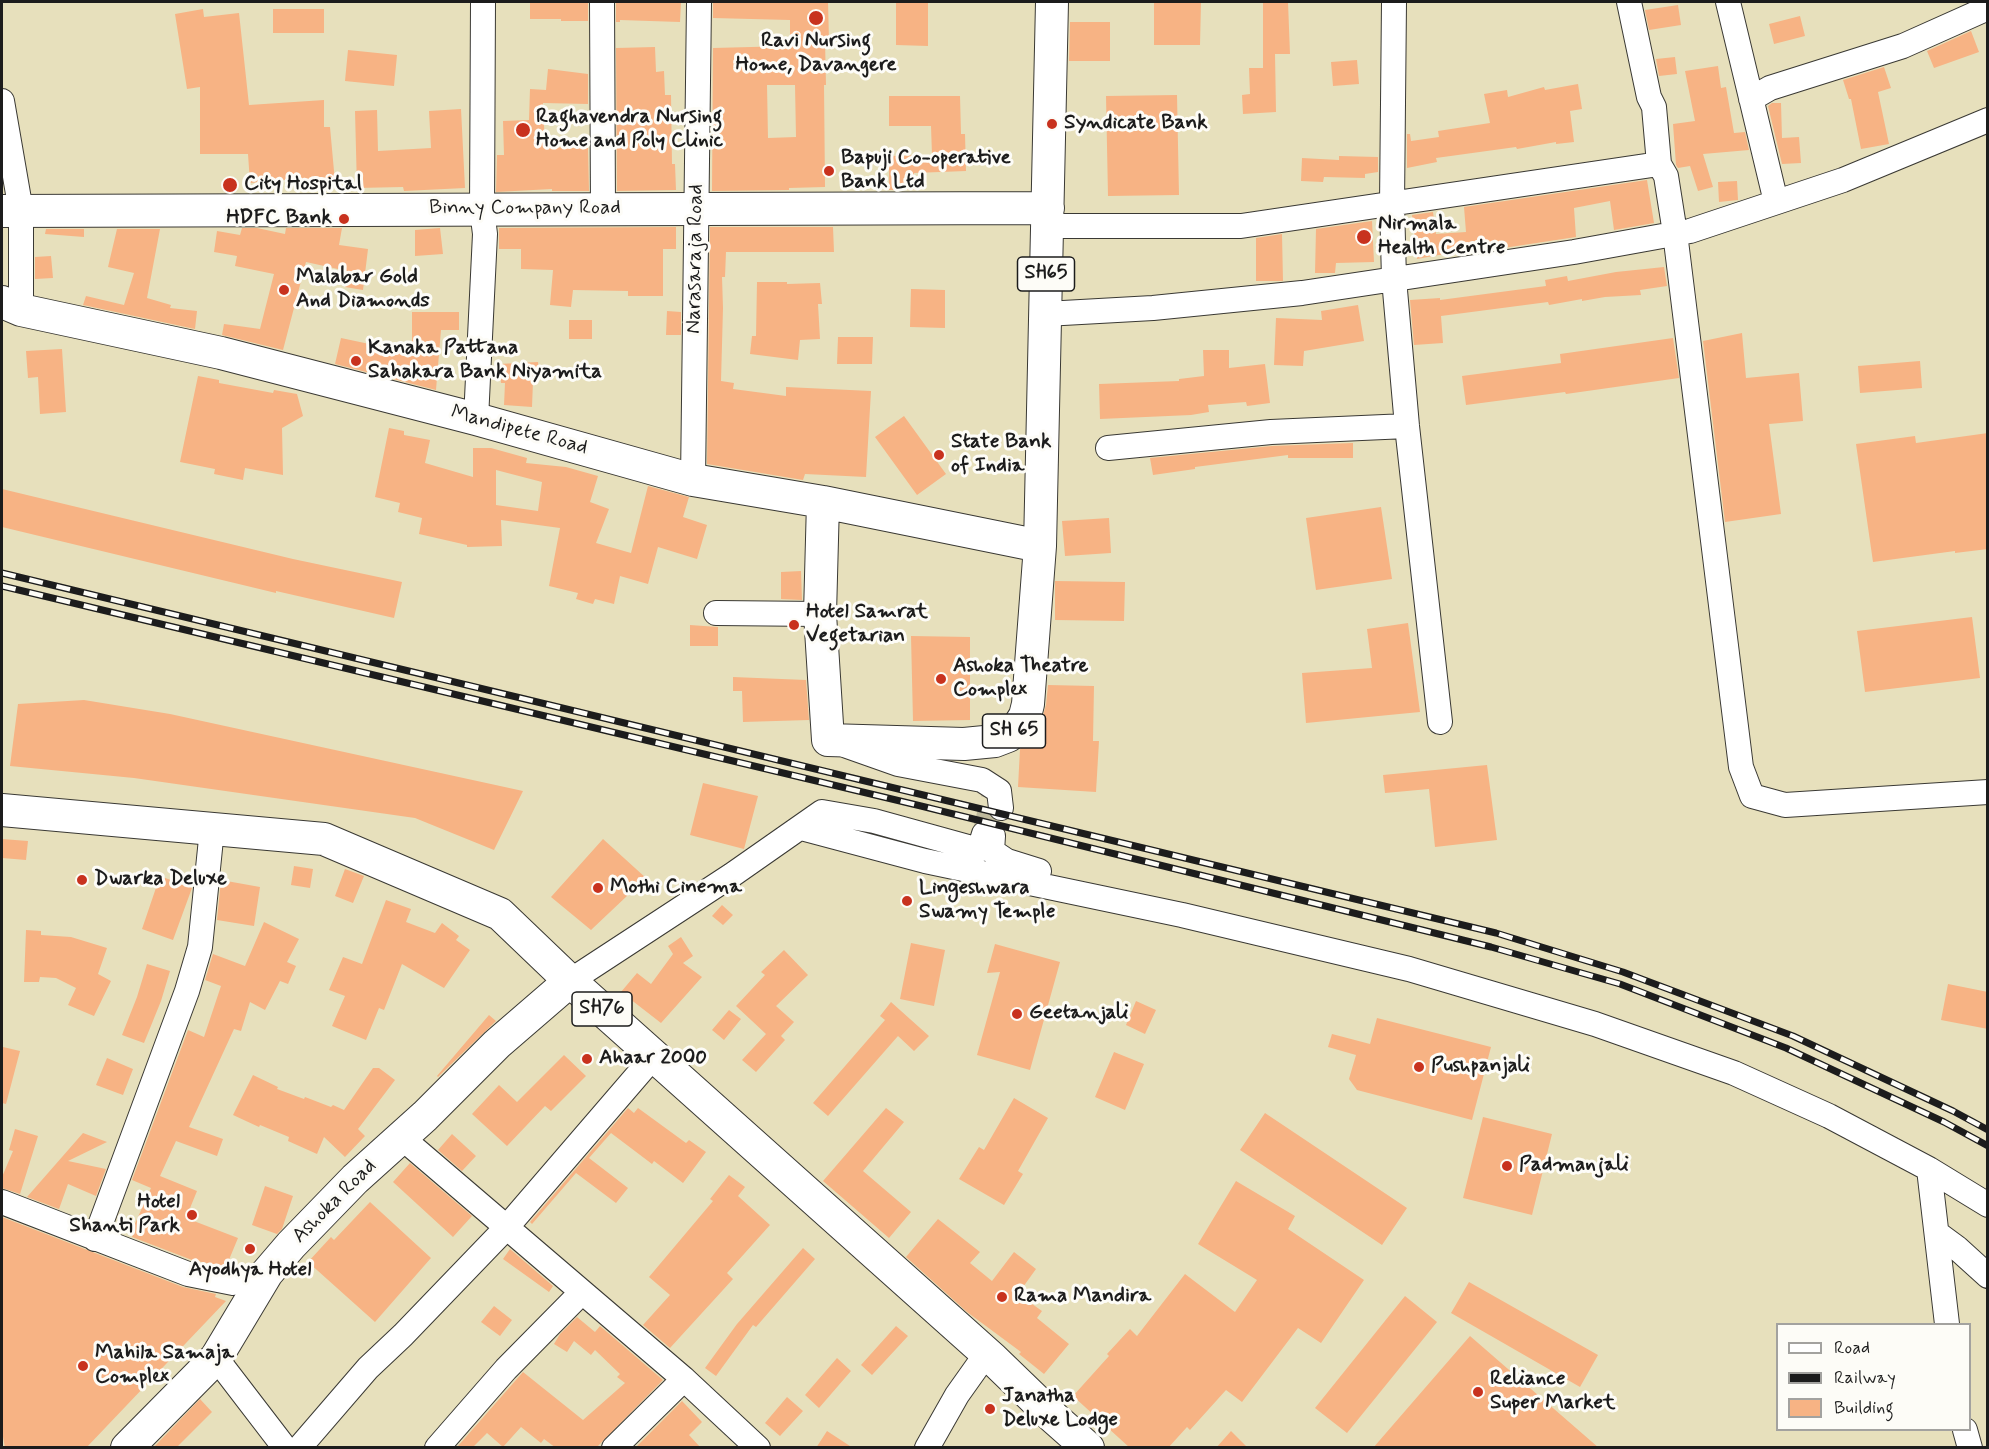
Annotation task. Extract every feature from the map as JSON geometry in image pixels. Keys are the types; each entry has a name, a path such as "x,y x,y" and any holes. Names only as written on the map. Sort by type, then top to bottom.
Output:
{"main road":[{"name":"SH65","path":"1040,546 1052,2"},
{"name":"Binny Company Road","path":"11,211 696,209 1047,217"},
{"name":"Mandipete Road","path":"11,306 221,353 476,419 693,480 824,502 1040,546"},
{"path":"824,502 820,614 831,740"},
{"name":"SH 65","path":"831,740 964,744 995,741 1008,736 1018,727 1025,716 1028,704 1040,546"},
{"name":"SH76","path":"2,810 324,839 500,914 570,981 993,1359 1088,1448"},
{"name":"Ashoka Road","path":"127,1448 216,1358 267,1272 355,1179 497,1044 570,981"}],"street":[{"path":"476,419 485,234 482,210 483,2"},
{"path":"602,2 603,209"},
{"name":"Narasaraja Road","path":"693,480 699,2"},
{"path":"1394,2 1392,204 1394,279 1407,426 1440,722"},
{"path":"1629,2 1649,97 1654,107 1659,164 1666,176 1675,233 1741,767 1752,796 1785,805 1988,792"},
{"path":"1728,2 1776,202"},
{"path":"1750,99 1770,88 1903,46 1988,8"},
{"path":"2,101 11,211 11,306"},
{"path":"1045,314 1153,308 1302,293 1574,252 1690,231 1843,180 1988,120"},
{"path":"1047,217 1241,226 1659,164"},
{"path":"1108,448 1271,432 1407,426"},
{"path":"716,613 820,614"},
{"path":"831,740 876,763 986,786 997,803"},
{"path":"570,981 822,812 874,821 979,850 988,835 992,851 1007,861 1096,887 1100,890 1098,898"},
{"path":"801,828 925,861 1409,969 1595,1024 1734,1073 1829,1116 1929,1169 1988,1205"},
{"path":"95,1239 187,991 200,947 212,829"},
{"path":"298,1448 368,1368 506,1228 654,1056"},
{"path":"401,1137 684,1379 758,1448"},
{"path":"1929,1169 1947,1323"},
{"path":"2,1202 188,1274 233,1283 267,1272"},
{"path":"1938,1234 1988,1276"},
{"path":"437,1448 506,1369 582,1292"},
{"path":"216,1358 285,1448"},
{"path":"927,1448 957,1395 979,1364 993,1359"},
{"path":"614,1448 684,1379"}],"building":[{"path":"530,2 588,2 588,21 530,19"},
{"path":"616,2 681,2 680,22 620,20 616,22"},
{"path":"713,2 828,2 829,40 825,40 826,85 824,85 825,187 712,191 713,48 790,46 790,20 713,18","holes":["767,85 795,85 796,137 768,138"]},
{"path":"896,2 928,2 928,46 896,45"},
{"path":"1154,2 1201,2 1200,45 1154,45"},
{"path":"1263,2 1288,2 1290,54 1275,54 1276,112 1243,114 1242,95 1250,94 1249,68 1263,68"},
{"path":"1678,5 1681,25 1649,30 1645,10"},
{"path":"203,9 204,17 239,13 249,105 324,100 324,127 330,127 335,182 296,185 296,179 250,183 248,154 200,154 200,87 187,89 175,14"},
{"path":"273,9 324,9 324,33 273,33"},
{"path":"1800,16 1805,36 1774,44 1769,24"},
{"path":"1070,22 1110,22 1110,61 1069,61"},
{"path":"1971,31 1979,52 1934,68 1927,51"},
{"path":"655,47 656,72 664,71 665,95 671,95 672,164 675,164 676,190 617,191 616,48"},
{"path":"348,50 397,55 394,86 345,81"},
{"path":"1675,57 1677,74 1659,76 1656,59"},
{"path":"1357,60 1359,84 1333,86 1331,62"},
{"path":"1718,66 1721,88 1726,87 1734,133 1745,132 1749,150 1703,154 1713,187 1698,191 1690,166 1678,168 1676,165 1673,124 1695,121 1685,71"},
{"path":"1884,67 1891,88 1878,92 1889,144 1861,149 1851,99 1849,99 1843,80"},
{"path":"548,69 588,74 588,104 543,103 545,147 588,148 589,191 552,191 552,189 496,192 497,155 504,155 503,121 529,120 530,89 546,90"},
{"path":"1578,84 1582,109 1570,111 1574,142 1556,144 1556,142 1436,158 1437,162 1407,168 1407,134 1410,134 1411,141 1439,137 1438,131 1490,123 1484,94 1507,90 1508,97 1544,87 1545,90"},
{"path":"1177,95 1179,195 1108,196 1106,96"},
{"path":"889,96 960,96 961,134 965,134 966,171 914,173 914,190 889,190 889,156 932,155 931,126 889,126"},
{"path":"1772,103 1781,103 1782,138 1799,137 1801,163 1782,164 1768,106"},
{"path":"461,109 465,188 404,191 403,187 357,188 355,111 377,110 378,151 431,148 429,111"},
{"path":"1339,156 1378,157 1378,172 1365,174 1365,178 1324,177 1323,182 1301,181 1302,158 1339,160"},
{"path":"1647,180 1654,223 1614,230 1610,201 1574,208 1576,237 1417,259 1412,215 1433,212 1436,234 1466,232 1464,207"},
{"path":"1737,181 1738,200 1719,202 1718,182"},
{"path":"1372,221 1374,262 1336,263 1335,273 1315,273 1316,229"},
{"path":"676,227 676,249 663,249 663,296 628,296 628,291 573,290 571,307 550,305 553,270 521,269 521,249 499,249 499,228"},
{"path":"710,227 833,227 834,252 726,252 725,277 722,277 721,381 734,383 733,389 786,396 786,387 871,391 866,477 805,474 803,480 707,464"},
{"path":"242,228 257,228 285,234 286,228 342,228 339,245 368,249 363,290 345,287 347,271 306,262 283,350 222,335 224,324 260,329 274,274 235,266 237,256 214,252 217,231 240,235"},
{"path":"440,228 443,254 415,256 415,230"},
{"path":"46,229 84,229 84,237 45,234"},
{"path":"117,229 160,229 147,298 171,305 170,308 197,311 195,329 83,305 86,296 124,305 134,273 108,267"},
{"path":"1282,234 1283,281 1256,281 1256,238"},
{"path":"51,256 53,278 35,279 35,257"},
{"path":"1664,267 1667,286 1640,290 1641,295 1582,301 1582,299 1549,305 1548,302 1441,316 1443,343 1414,345 1410,300 1440,298 1440,300 1546,286 1545,280 1567,276 1568,281 1616,272"},
{"path":"757,282 820,283 822,304 818,304 820,339 800,340 798,360 750,354 752,336 756,336"},
{"path":"911,289 945,290 945,328 910,327"},
{"path":"1358,305 1364,341 1304,351 1303,366 1274,365 1276,318 1322,320 1321,311"},
{"path":"667,311 681,312 681,335 666,335"},
{"path":"412,312 459,312 459,330 441,330 436,390 335,364 341,338 393,349 412,350"},
{"path":"569,320 592,320 592,339 569,339"},
{"path":"1742,333 1746,378 1799,373 1803,421 1769,424 1781,514 1725,522 1703,341"},
{"path":"838,337 873,337 872,364 837,364"},
{"path":"1673,338 1679,378 1466,405 1462,376 1561,363 1560,354"},
{"path":"62,349 66,412 40,414 38,377 28,378 26,351"},
{"path":"1203,350 1229,350 1229,368 1265,364 1270,403 1247,406 1246,402 1208,405 1209,412 1191,415 1100,419 1099,384 1179,381 1179,379 1204,376"},
{"path":"1920,361 1922,388 1860,393 1858,366"},
{"path":"538,362 540,380 533,381 532,407 504,405 505,383 501,383 499,364"},
{"path":"198,376 219,380 219,383 273,393 274,390 297,394 303,416 282,428 283,475 245,468 243,480 214,474 215,469 180,462"},
{"path":"904,416 946,474 917,495 875,437"},
{"path":"389,428 404,431 404,435 430,440 425,463 473,477 473,448 491,448 527,458 526,463 566,467 598,476 590,502 609,509 596,543 631,553 648,486 689,497 683,517 707,525 697,559 658,547 648,584 620,576 614,604 595,599 593,604 576,599 578,593 549,586 560,528 501,520 502,546 467,547 467,545 419,534 422,518 398,512 400,503 375,497","holes":["496,470 542,482 538,511 496,505"]},
{"path":"1988,433 1988,549 1873,562 1856,444 1915,436 1916,443"},
{"path":"1353,443 1353,458 1288,458 1288,455 1153,475 1150,458 1272,446"},
{"path":"2,489 293,559 402,582 394,618 276,591 276,593 2,527"},
{"path":"1381,507 1392,579 1316,590 1306,518"},
{"path":"1109,518 1111,553 1065,556 1062,521"},
{"path":"801,571 802,600 781,599 781,572"},
{"path":"1055,581 1125,582 1124,621 1055,620"},
{"path":"1972,617 1980,678 1865,692 1857,631"},
{"path":"1408,623 1420,712 1306,723 1302,673 1372,668 1367,629"},
{"path":"690,625 718,627 718,646 690,646"},
{"name":"Ashoka Theatre Complex","path":"911,636 970,637 970,720 913,721"},
{"path":"733,677 806,680 809,720 743,722 742,691 733,691"},
{"path":"1048,685 1094,686 1093,741 1099,741 1096,792 1018,787 1020,749 1033,737 1039,738"},
{"path":"84,700 170,714 523,791 494,850 415,818 134,778 10,766 18,704"},
{"path":"1487,765 1497,840 1435,847 1429,789 1385,793 1383,775"},
{"path":"703,783 758,796 744,849 690,835"},
{"path":"2,839 28,841 26,860 2,858"},
{"name":"Mothi Cinema","path":"603,839 646,878 591,930 551,897"},
{"path":"294,866 313,869 310,888 291,885"},
{"path":"345,869 364,876 353,903 335,896"},
{"path":"160,876 192,888 173,940 142,929"},
{"path":"221,880 260,887 254,926 217,920"},
{"path":"386,900 411,909 406,922 435,933 442,923 459,936 456,940 470,950 444,988 402,964 384,1010 379,1008 366,1040 332,1026 345,996 329,990 343,957 362,964"},
{"path":"722,905 733,915 723,925 712,916"},
{"path":"264,922 299,939 287,962 296,966 288,984 280,981 265,1010 250,1002 241,1031 234,1029 189,1127 223,1139 217,1156 176,1141 160,1176 197,1191 186,1218 238,1238 226,1267 192,1260 132,1237 135,1228 133,1228 151,1188 132,1180 188,1030 204,1037 221,986 205,980 213,954 245,966"},
{"path":"26,930 41,931 41,935 71,937 107,948 98,974 111,981 94,1016 68,1005 76,988 56,978 40,977 39,982 24,982"},
{"path":"681,937 693,956 683,963 702,977 661,1023 621,992 637,973 651,984 673,954 668,946"},
{"path":"911,943 945,950 934,1006 900,999"},
{"name":"Geetanjali","path":"995,944 1060,962 1030,1070 977,1055 1000,972 987,973"},
{"path":"784,950 808,975 776,1006 794,1022 781,1036 785,1040 756,1072 742,1060 766,1034 736,1006 765,975 761,972"},
{"path":"147,964 170,971 144,1043 122,1035"},
{"path":"1948,984 1988,992 1988,1029 1941,1020"},
{"path":"1136,1001 1156,1010 1145,1034 1126,1025"},
{"path":"891,1002 929,1036 914,1051 898,1036 828,1116 813,1103 885,1020 880,1016"},
{"path":"729,1010 741,1019 724,1040 712,1030"},
{"path":"489,1015 496,1021 438,1077 437,1076"},
{"name":"Pushpanjali","path":"1377,1018 1491,1047 1472,1120 1357,1090 1349,1079 1356,1055 1328,1047 1332,1034 1370,1044"},
{"path":"3,1047 20,1051 6,1104 2,1103"},
{"path":"1114,1052 1144,1064 1125,1110 1095,1097"},
{"path":"564,1055 586,1076 551,1111 545,1106 507,1146 472,1114 499,1085 517,1102"},
{"path":"107,1058 133,1069 123,1095 96,1085"},
{"path":"373,1068 379,1068 395,1080 358,1129 365,1136 345,1157 324,1137 317,1154 288,1141 289,1137 233,1115 253,1075 278,1087 277,1089 344,1110"},
{"path":"1014,1098 1048,1118 1018,1171 1023,1174 1004,1205 959,1179 979,1147 984,1150"},
{"path":"628,1108 634,1113 638,1108 686,1143 689,1140 706,1152 683,1183 654,1161 652,1164 611,1133 589,1158 628,1188 616,1203 576,1173 532,1224 530,1222"},
{"path":"886,1108 904,1122 863,1171 911,1212 889,1238 823,1181"},
{"path":"1265,1113 1407,1208 1382,1245 1240,1150"},
{"name":"Padmanjali","path":"1483,1117 1552,1134 1532,1215 1463,1198"},
{"path":"15,1129 38,1136 20,1194 2,1188 2,1177 13,1151 9,1150"},
{"path":"83,1133 107,1142 68,1161 106,1169 96,1196 68,1184 59,1209 27,1197"},
{"path":"452,1134 476,1156 462,1171 438,1150"},
{"path":"410,1163 472,1216 453,1237 393,1182"},
{"path":"729,1175 745,1187 738,1196 770,1225 727,1273 733,1279 670,1348 643,1325 670,1295 649,1277 713,1201 710,1199"},
{"path":"1236,1181 1295,1216 1288,1229 1364,1280 1321,1343 1298,1328 1242,1402 1226,1390 1190,1430 1187,1427 1168,1448 1130,1448 1073,1396 1130,1329 1137,1336 1185,1274 1235,1312 1257,1280 1198,1244"},
{"path":"265,1186 293,1196 282,1229 277,1234 252,1225"},
{"path":"370,1202 431,1258 375,1322 308,1262 331,1237 334,1240"},
{"name":"Mahila Samaja Complex","path":"2,1217 183,1287 216,1294 215,1297 226,1301 86,1448 5,1448 2,1431"},
{"path":"938,1219 980,1252 970,1263 992,1281 1014,1252 1036,1269 1018,1294 1042,1311 1037,1318 1069,1344 1044,1374 1019,1354 1021,1352 967,1312 906,1257"},
{"path":"803,1248 815,1259 756,1327 753,1325 716,1376 705,1368 737,1324"},
{"path":"510,1249 553,1286 549,1292 503,1259"},
{"path":"1469,1282 1598,1355 1580,1387 1451,1313"},
{"path":"1405,1296 1437,1322 1347,1433 1315,1408"},
{"path":"494,1306 512,1320 500,1336 481,1322"},
{"path":"577,1317 595,1332 600,1326 663,1380 596,1448 556,1448 544,1439 541,1443 521,1427 503,1447 487,1433 472,1448 460,1448 458,1446 523,1372 583,1420 625,1383 617,1377 620,1374 595,1350 591,1355 574,1341 567,1352 554,1344 560,1334"},
{"path":"896,1326 908,1336 872,1375 861,1365"},
{"name":"Reliance Super Market","path":"1470,1336 1599,1448 1373,1448"},
{"path":"837,1358 851,1371 819,1408 805,1395"},
{"path":"787,1397 803,1411 780,1436 765,1423"},
{"path":"200,1399 212,1412 176,1448 153,1448"},
{"path":"682,1401 702,1422 689,1435 701,1448 635,1448"},
{"path":"827,1431 853,1448 816,1448"},
{"path":"1231,1431 1248,1448 1216,1448"}],"tunnel":[{"path":"984,834 993,798"}],"railway":[{"path":"2,573 1496,933 1623,972 1793,1036 1953,1111 1988,1130"},
{"path":"2,586 921,806 1491,947 1620,984 1786,1048 1944,1122 1988,1146"}],"place":[{"name":"Ravi Nursing Home, Davangere","path":"816,18"},
{"name":"Syndicate Bank","path":"1052,124"},
{"name":"Raghavendra Nursing Home and Poly Clinic","path":"523,130"},
{"name":"Bapuji Co-operative Bank Ltd","path":"829,171"},
{"name":"City Hospital","path":"230,185"},
{"name":"HDFC Bank","path":"344,219"},
{"name":"Nirmala Health Centre","path":"1364,237"},
{"name":"Malabar Gold And Diamonds","path":"284,290"},
{"name":"Kanaka Pattana Sahakara Bank Niyamita","path":"356,361"},
{"name":"State Bank of India","path":"939,455"},
{"name":"Hotel Samrat Vegetarian","path":"794,625"},
{"name":"Ashoka Theatre Complex","path":"941,679"},
{"name":"Dwarka Deluxe","path":"82,880"},
{"name":"Mothi Cinema","path":"598,888"},
{"name":"Lingeshwara Swamy Temple","path":"907,901"},
{"name":"Geetanjali","path":"1017,1014"},
{"name":"Ahaar 2000","path":"587,1059"},
{"name":"Pushpanjali","path":"1419,1067"},
{"name":"Padmanjali","path":"1507,1166"},
{"name":"Hotel Shanti Park","path":"192,1215"},
{"name":"Ayodhya Hotel","path":"250,1249"},
{"name":"Rama Mandira","path":"1002,1297"},
{"name":"Mahila Samaja Complex","path":"83,1366"},
{"name":"Reliance Super Market","path":"1478,1392"},
{"name":"Janatha Deluxe Lodge","path":"990,1409"}]}
